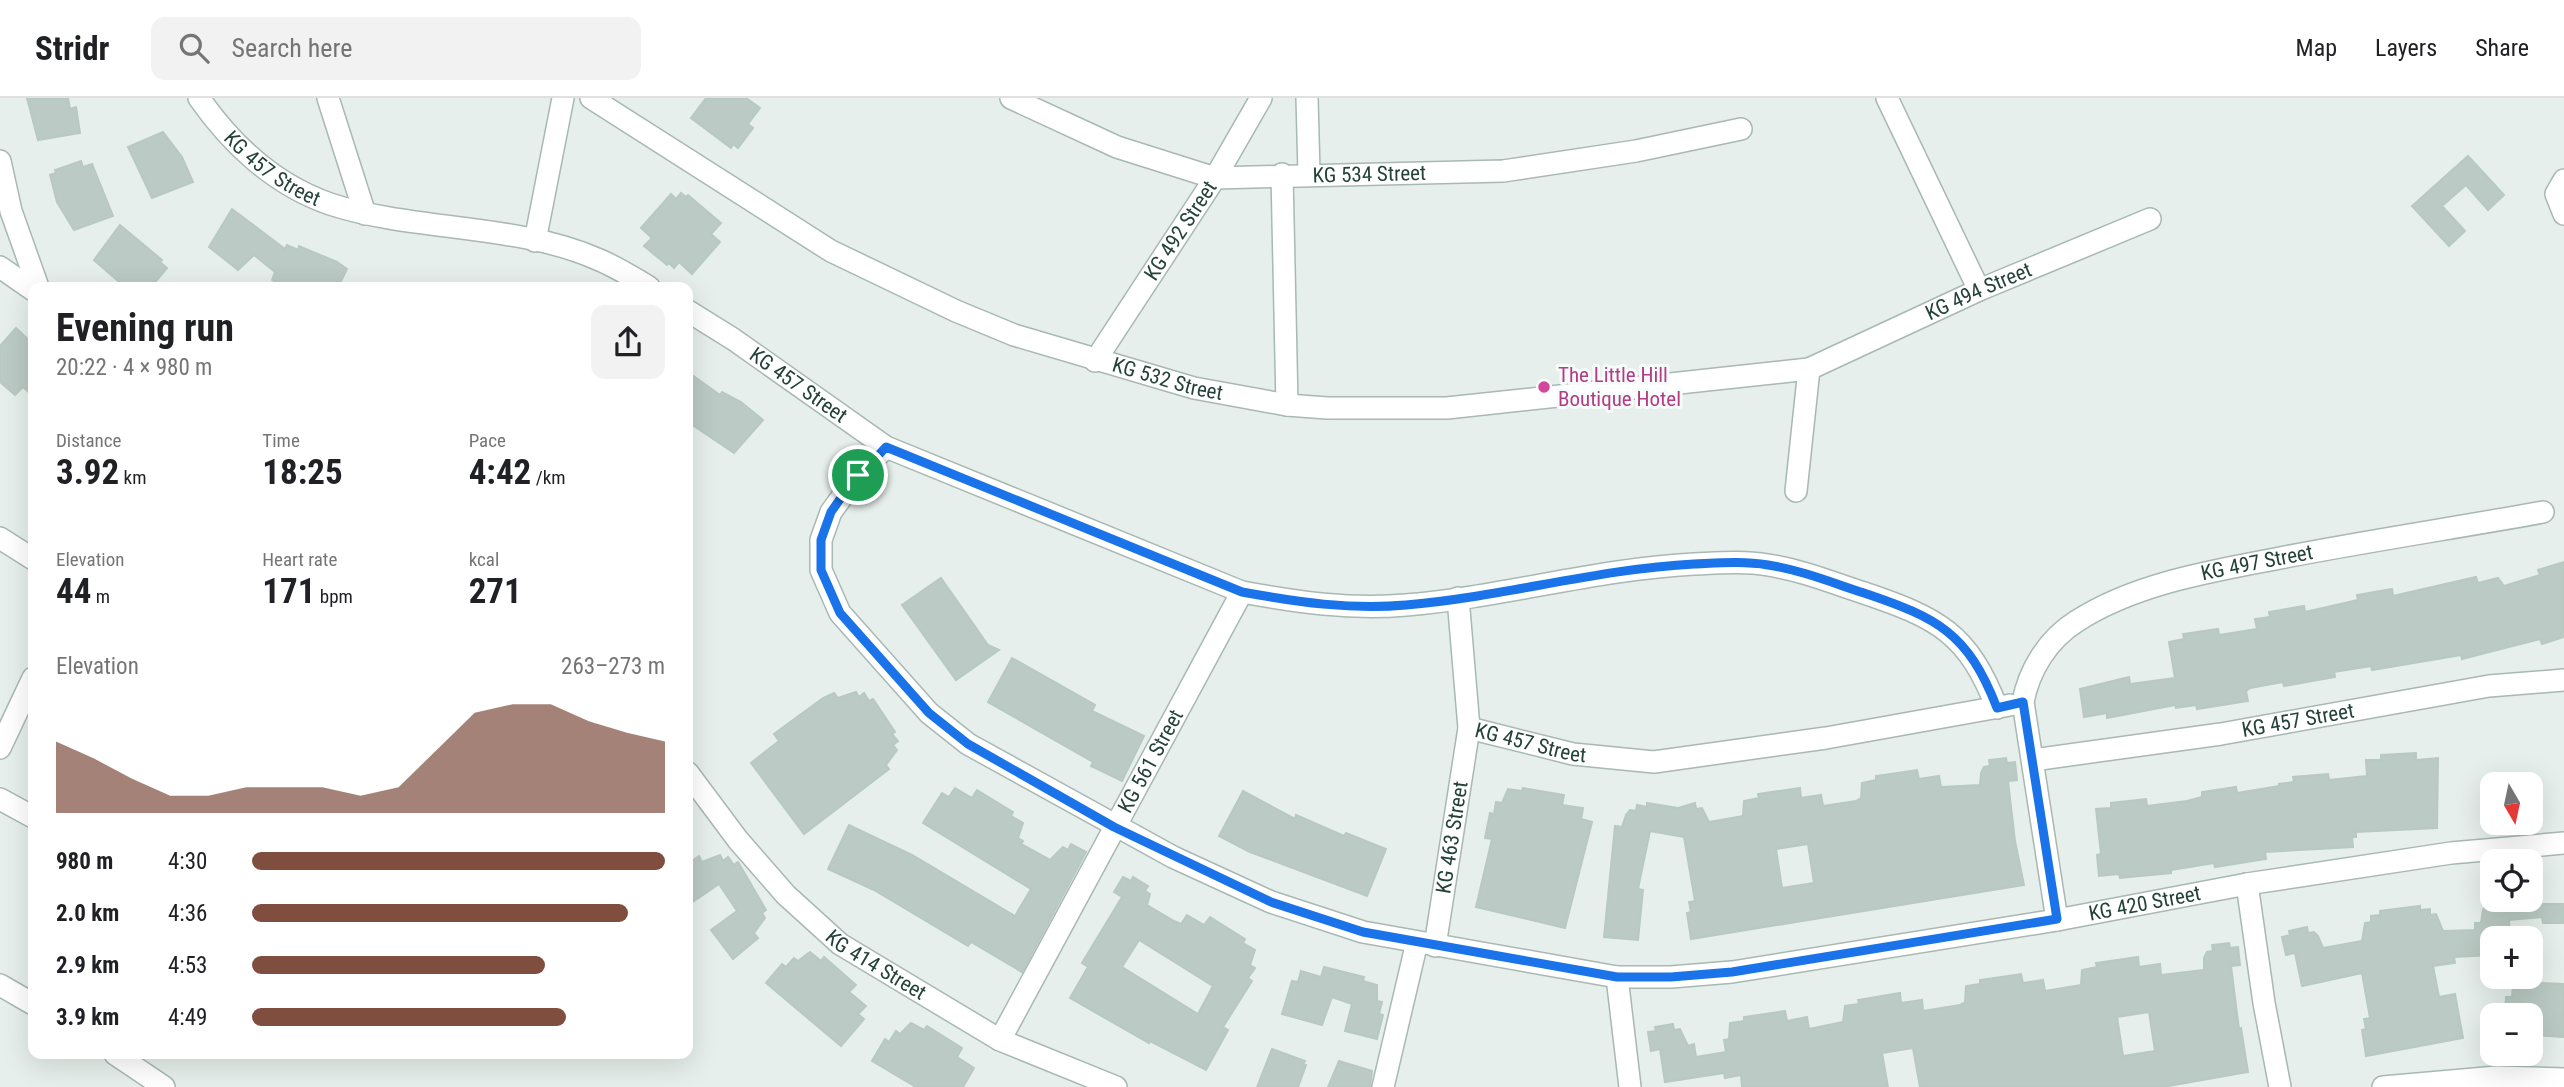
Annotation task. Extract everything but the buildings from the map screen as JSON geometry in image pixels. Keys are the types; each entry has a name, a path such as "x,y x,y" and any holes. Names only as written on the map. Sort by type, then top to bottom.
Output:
{"street":[{"name":"KG 457 Street","path":"198,98 220,128 248,157 300,190 327,203 365,214 535,241 595,258 640,282"},
{"path":"328,98 365,214"},
{"path":"535,241 563,98"},
{"name":"KG 532 Street","path":"591,98 831,251 979,321 1095,361 1194,387 1287,405 1447,408 1809,369"},
{"name":"KG 534 Street","path":"1012,98 1117,147 1215,178 1535,167 1636,151 1741,129"},
{"name":"KG 492 Street","path":"1095,361 1215,178 1261,98"},
{"path":"1307,98 1309,173"},
{"path":"1887,98 1979,290"},
{"path":"0,161 11,211 36,282"},
{"path":"1282,174 1287,405"},
{"path":"2564,180 2556,194 2564,214"},
{"name":"KG 494 Street","path":"1809,369 1979,290 2150,219"},
{"path":"0,267 28,287"},
{"name":"KG 457 Street","path":"693,314 733,339 886,447 1242,592 1305,604 1353,608 1458,598 1469,727 1573,754 1654,762 1826,738 2023,702"},
{"path":"1796,491 1809,369"},
{"name":"KG 420 Street","path":"886,447 847,489 831,512 821,540 821,570 840,613 929,713 968,744 1114,827 1271,902 1363,932 1617,977 1671,977 1732,972 2057,919 2247,884 2451,853 2564,843"},
{"name":"KG 497 Street","path":"2023,702 2027,680 2056,638 2077,621 2134,593 2223,569 2543,512"},
{"path":"0,538 28,556"},
{"path":"1458,598 1660,566 1735,562 1791,569 1908,608 1930,619 1972,654 1984,674 1997,708"},
{"name":"KG 561 Street","path":"1000,1040 1242,592"},
{"name":"KG 457 Street","path":"2033,760 2221,734 2436,694 2564,680"},
{"path":"0,748 28,689"},
{"path":"2023,702 2057,919"},
{"name":"KG 463 Street","path":"1383,1087 1454,839 1469,727"},
{"name":"KG 414 Street","path":"693,780 738,840 786,895 840,944 1000,1040 1116,1087"},
{"path":"0,799 28,814"},
{"path":"2247,884 2264,1003 2280,1087"},
{"path":"1617,977 1630,1087"},
{"path":"0,985 28,1001"},
{"path":"122,1059 164,1087"},
{"path":"2383,1087 2497,1077 2564,1079"}],"place":[{"name":"The Little Hill Boutique Hotel","path":"1544,387"}],"route":[{"path":"886,447 1242,592 1305,604 1353,608 1406,605 1660,566 1735,562 1791,569 1908,608 1930,619 1972,654 1984,674 1997,708 2023,702 2057,919 1732,972 1671,977 1617,977 1363,932 1271,902 1114,827 968,744 929,713 840,613 821,570 821,540 831,512 858,475 886,447"}]}
